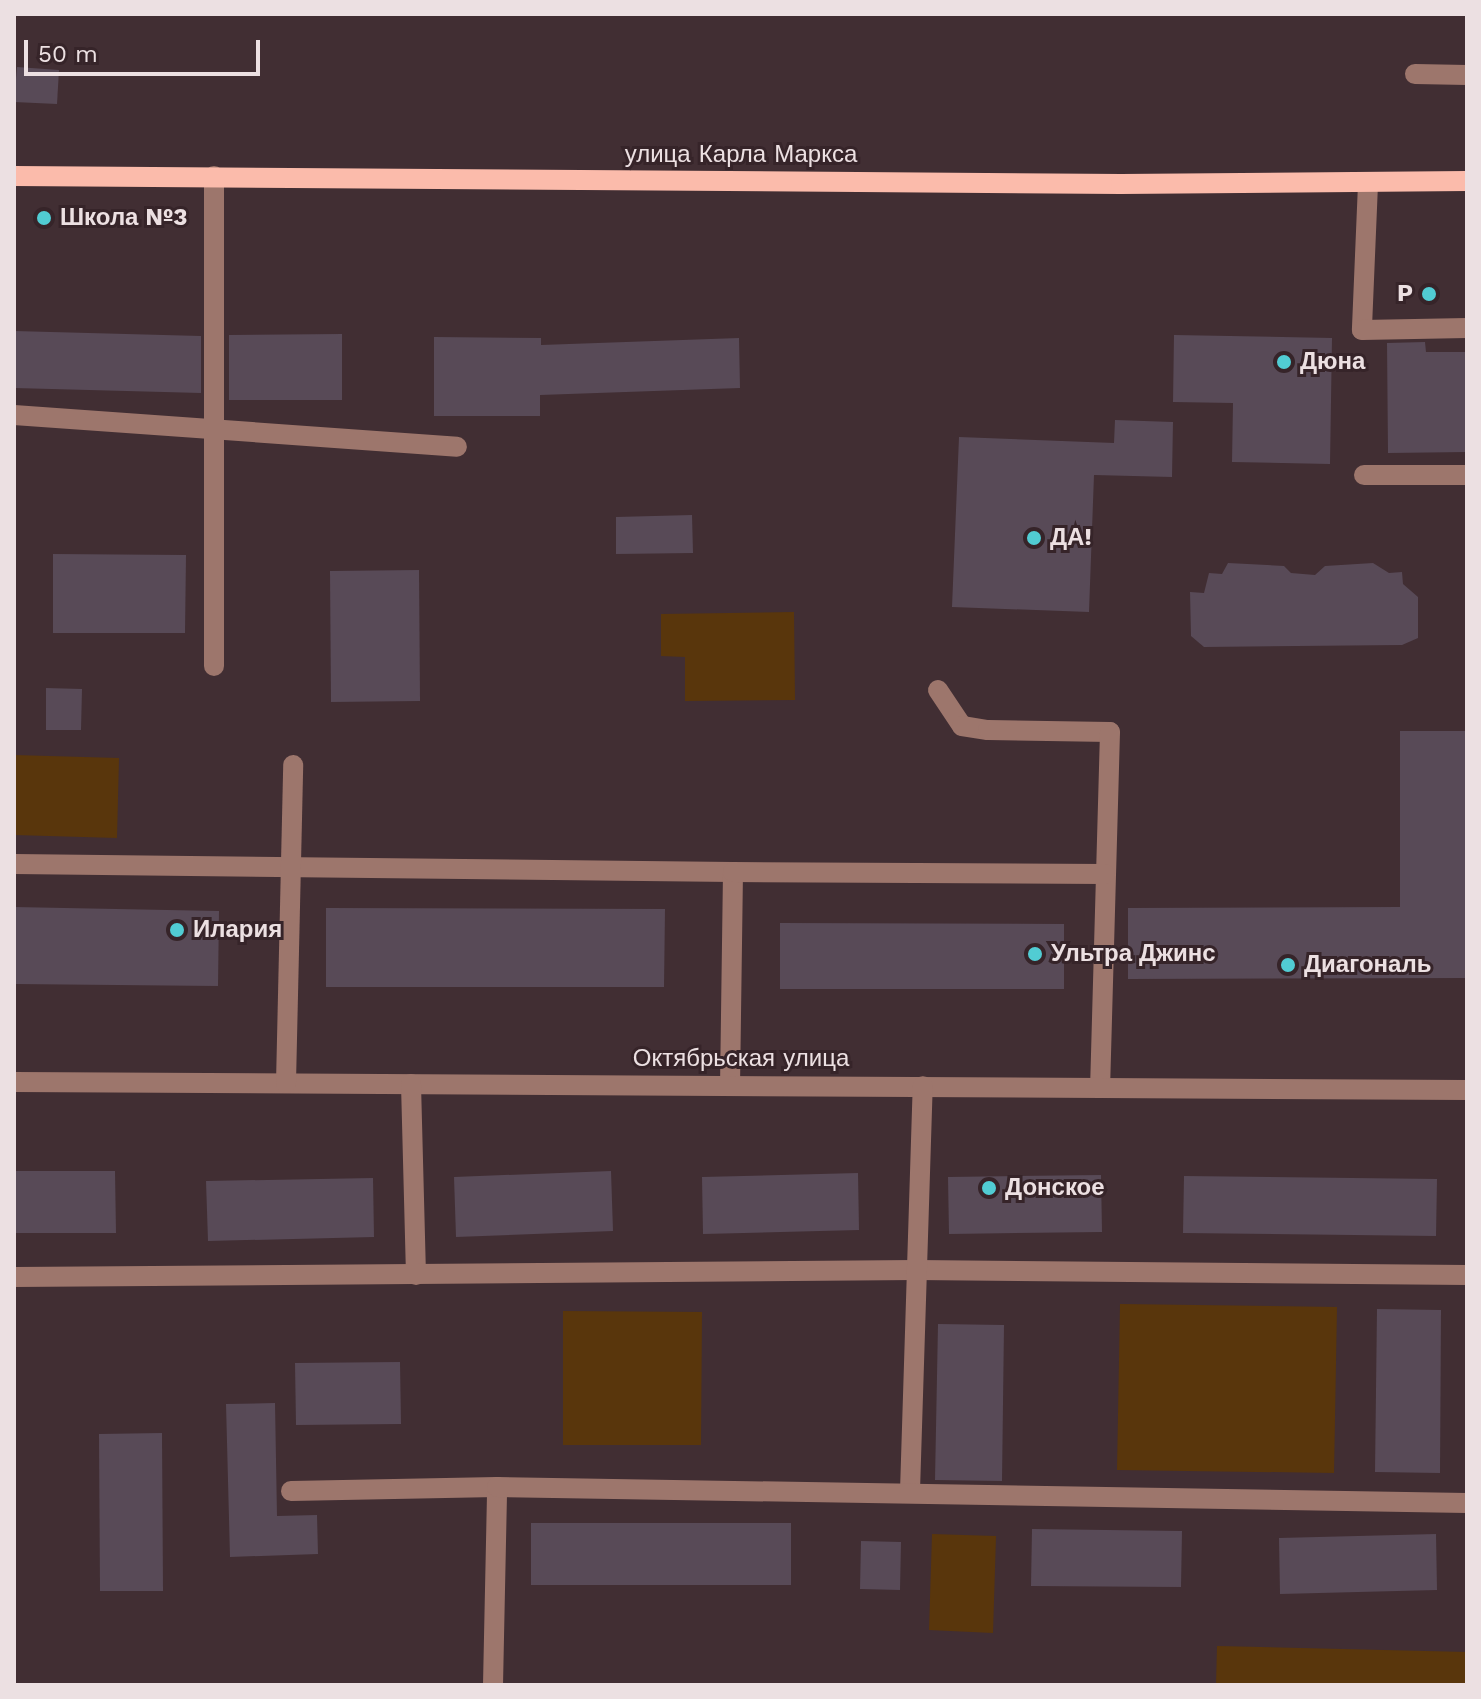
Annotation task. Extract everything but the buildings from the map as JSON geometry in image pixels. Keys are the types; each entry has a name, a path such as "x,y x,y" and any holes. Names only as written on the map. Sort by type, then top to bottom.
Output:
{"main road":[{"name":"улица Карла Маркса","path":"14,176 1368,184 1467,181"}],"street":[{"path":"1415,74 1467,75"},
{"path":"214,176 214,666"},
{"path":"1368,184 1362,330 1467,328"},
{"path":"14,415 457,447"},
{"path":"1364,475 1467,475"},
{"path":"938,690 962,726 1034,732 1110,732 1100,1088"},
{"path":"286,1083 293,765"},
{"path":"14,864 1105,874"},
{"path":"730,1085 733,872"},
{"name":"Октябрьская улица","path":"14,1082 1467,1090"},
{"path":"411,1084 416,1275"},
{"path":"910,1491 923,1086"},
{"path":"14,1277 916,1270 1467,1275"},
{"path":"493,1685 497,1487"},
{"path":"291,1491 497,1487 910,1491 1467,1503"}],"shaded area":[{"path":"794,612 795,700 685,701 685,657 661,656 661,614"},
{"path":"14,755 119,758 117,838 14,835"},
{"path":"1120,1304 1337,1307 1334,1473 1117,1470"},
{"path":"563,1311 702,1312 701,1445 563,1445"},
{"path":"932,1534 996,1536 993,1633 929,1630"},
{"path":"1217,1646 1467,1652 1467,1685 1216,1685"}],"place":[{"name":"Школа №3","path":"44,218"},
{"name":"P","path":"1429,294"},
{"name":"Дюна","path":"1284,362"},
{"name":"ДА!","path":"1034,538"},
{"name":"Илария","path":"177,930"},
{"name":"Ультра Джинс","path":"1035,954"},
{"name":"Диагональ","path":"1288,965"},
{"name":"Донское","path":"989,1188"}]}
